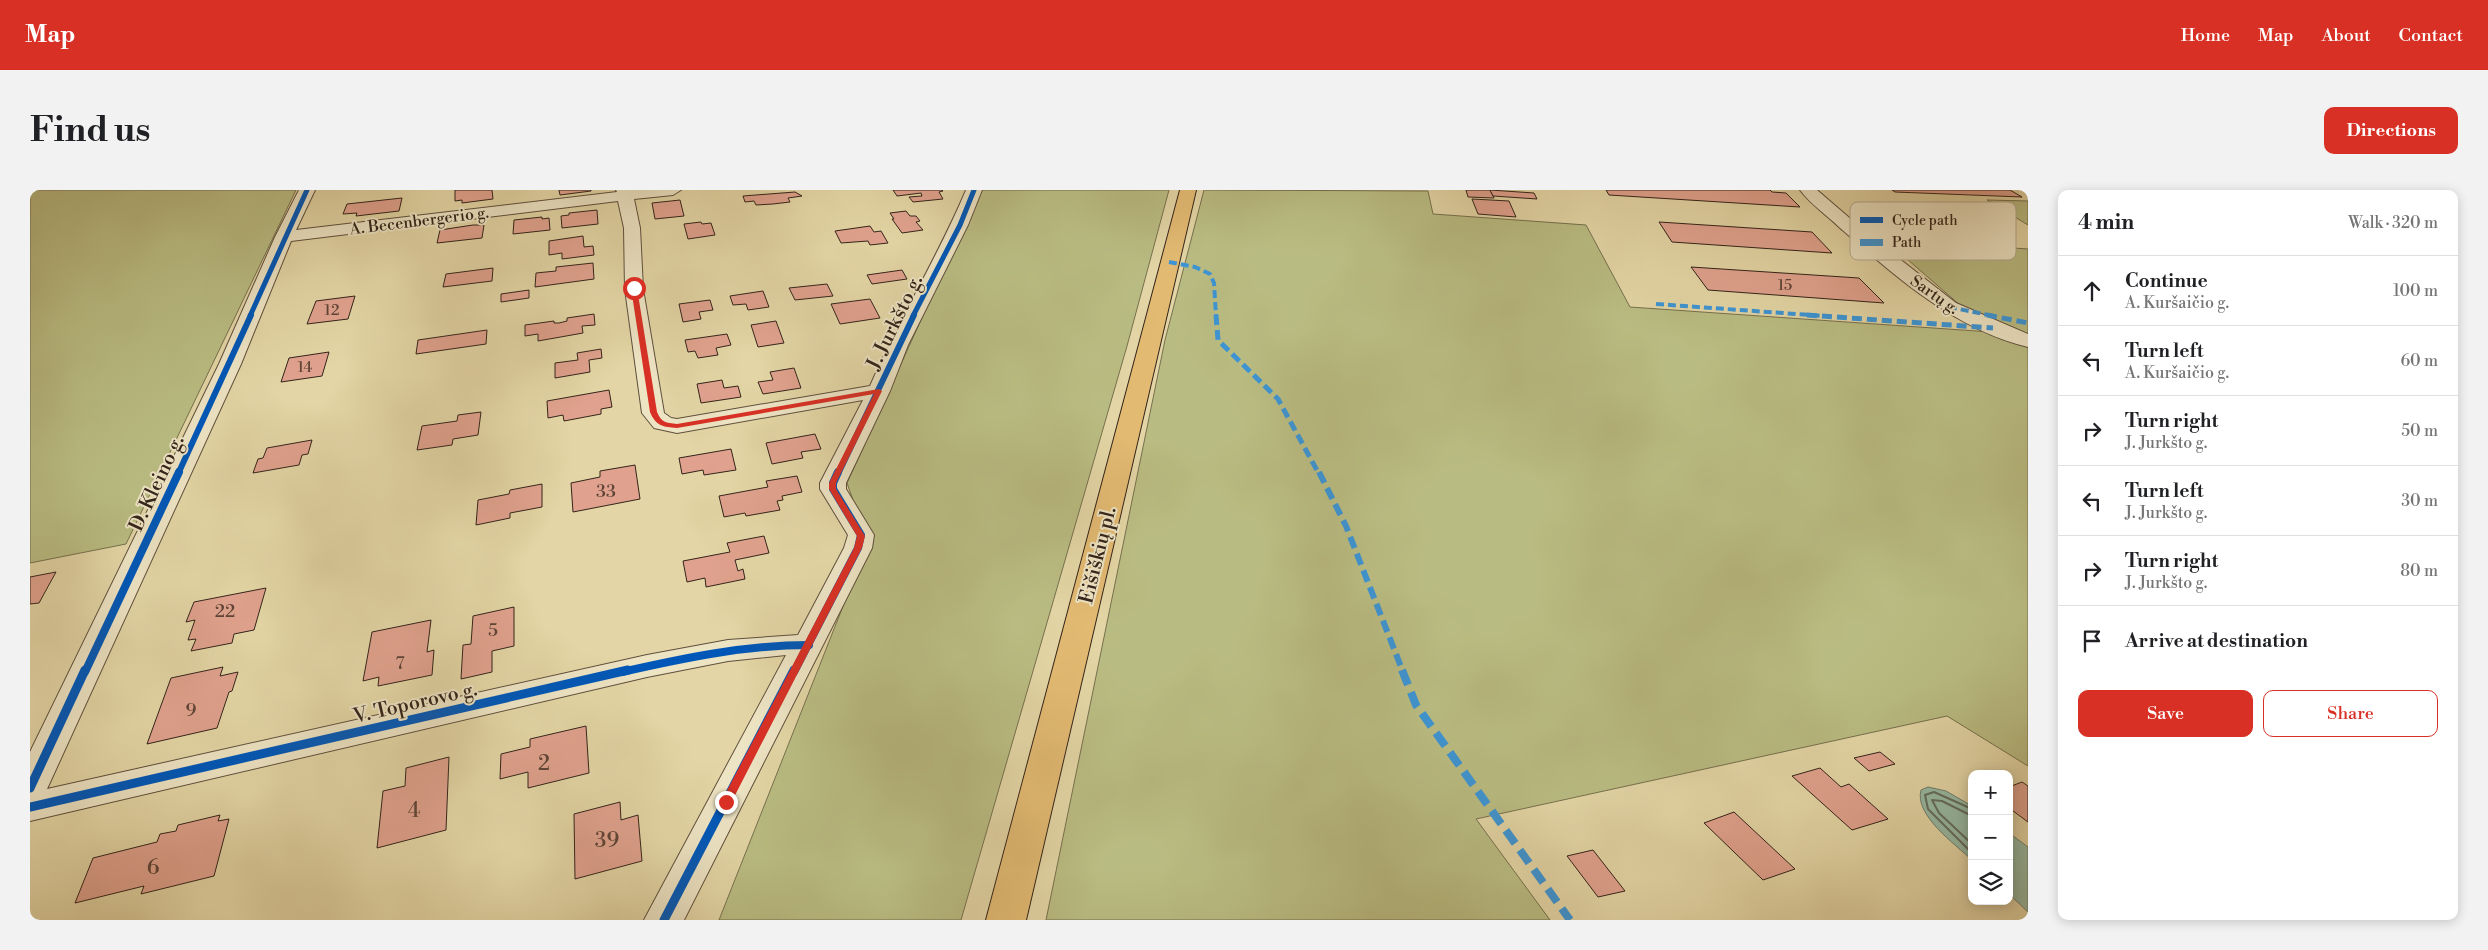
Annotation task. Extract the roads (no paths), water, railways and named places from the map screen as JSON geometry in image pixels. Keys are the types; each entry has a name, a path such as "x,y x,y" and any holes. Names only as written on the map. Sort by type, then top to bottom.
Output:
{"main road":[{"name":"Eišiškių pl.","path":"1006,920 1188,190"}],"street":[{"name":"D. Kleino g.","path":"30,788 230,364 284,237 307,190"},
{"name":"A. Becenbergerio g.","path":"284,237 625,193 673,190"},
{"name":"J. Jurkšto g.","path":"664,920 858,548 861,536 833,489 833,483 879,391 898,345 960,225 974,190"},
{"name":"Sartų g.","path":"1808,190 1850,226"},
{"path":"625,193 632,228 634,288 657,421 664,425 677,426 879,391"},
{"name":"Sartų g.","path":"1890,260 1949,307 1993,328 2028,341"},
{"name":"V. Toporovo g.","path":"30,807 647,666 744,647 775,644 809,645"}],"water":[{"path":"1928,787 1946,791 1968,804 1968,856 1930,819 1920,800 1921,790"},
{"path":"2013,836 2028,847 2028,912 2013,898"}]}
